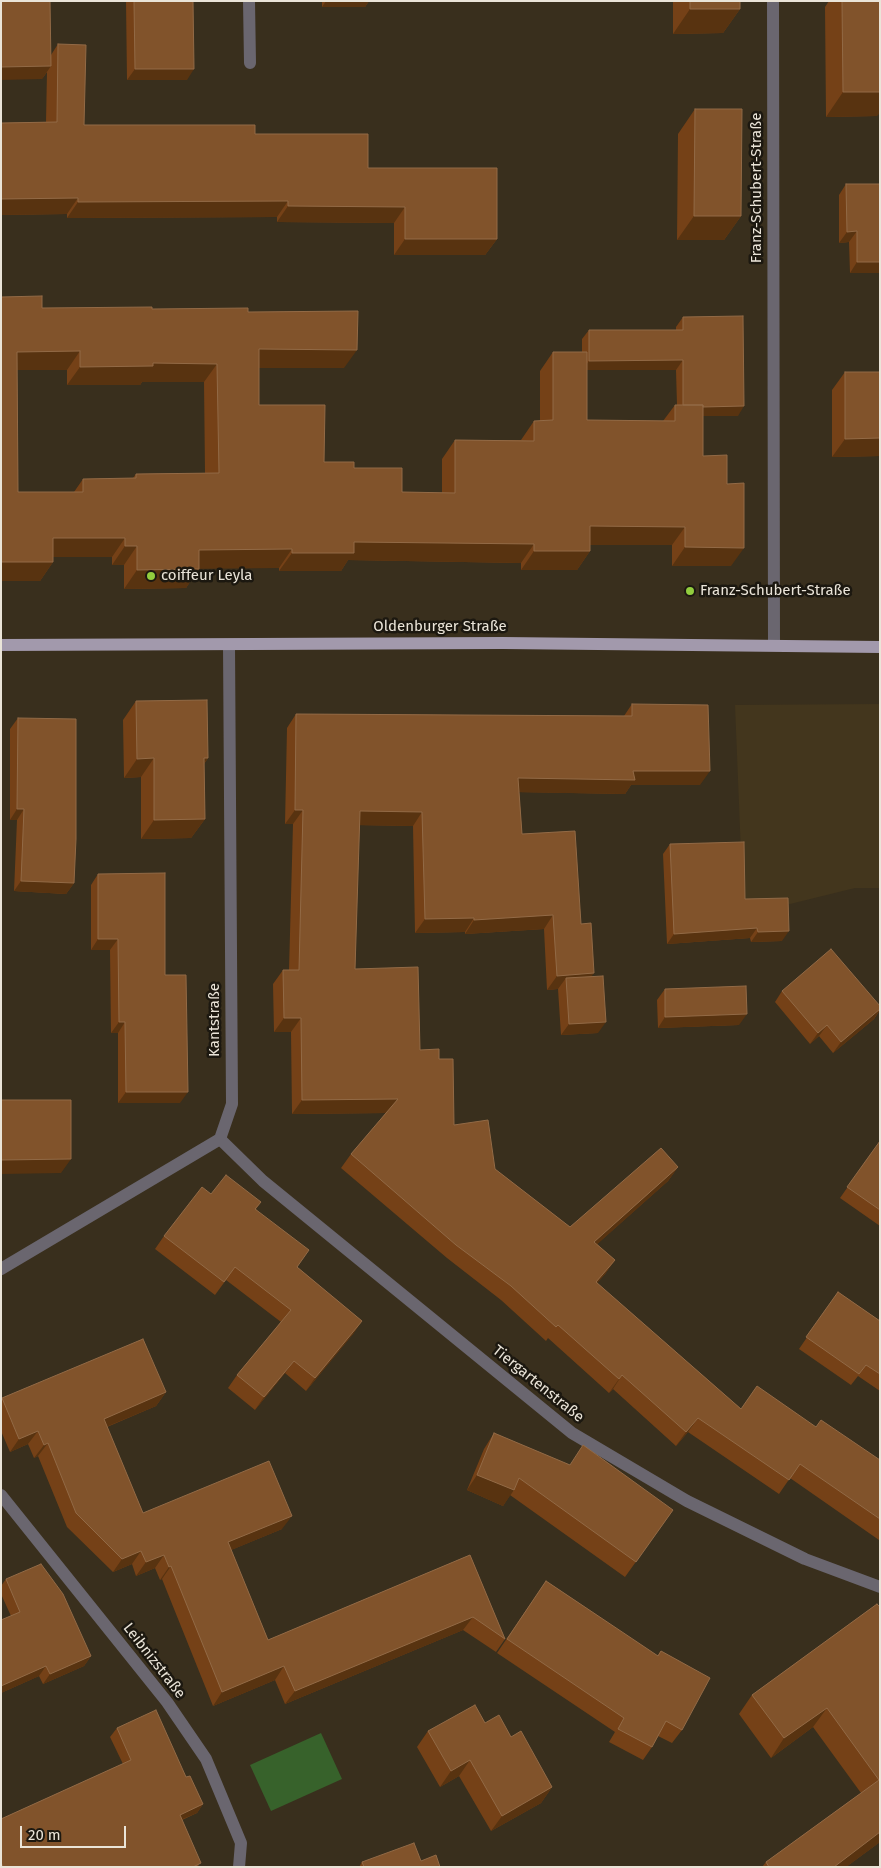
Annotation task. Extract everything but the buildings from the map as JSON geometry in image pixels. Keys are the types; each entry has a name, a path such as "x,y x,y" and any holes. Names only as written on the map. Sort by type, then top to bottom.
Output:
{"main road":[{"name":"Oldenburger Straße","path":"1,645 503,643 774,644 880,647"}],"street":[{"path":"249,1 250,63"},
{"name":"Franz-Schubert-Straße","path":"773,1 774,644"},
{"name":"Kantstraße","path":"220,1139 232,1104 229,645"},
{"path":"1,1270 220,1139"},
{"name":"Tiergartenstraße","path":"220,1139 262,1181 572,1433 695,1504 805,1559 880,1587"},
{"name":"Leibnizstraße","path":"1,1495 167,1702 206,1759 241,1843 239,1867"}],"shaded area":[{"path":"880,704 880,888 855,888 790,904 743,903 735,705"}],"green space":[{"path":"321,1733 342,1779 271,1811 250,1765"}],"place":[{"name":"coiffeur Leyla","path":"151,576"},
{"name":"Franz-Schubert-Straße","path":"690,591"}]}
